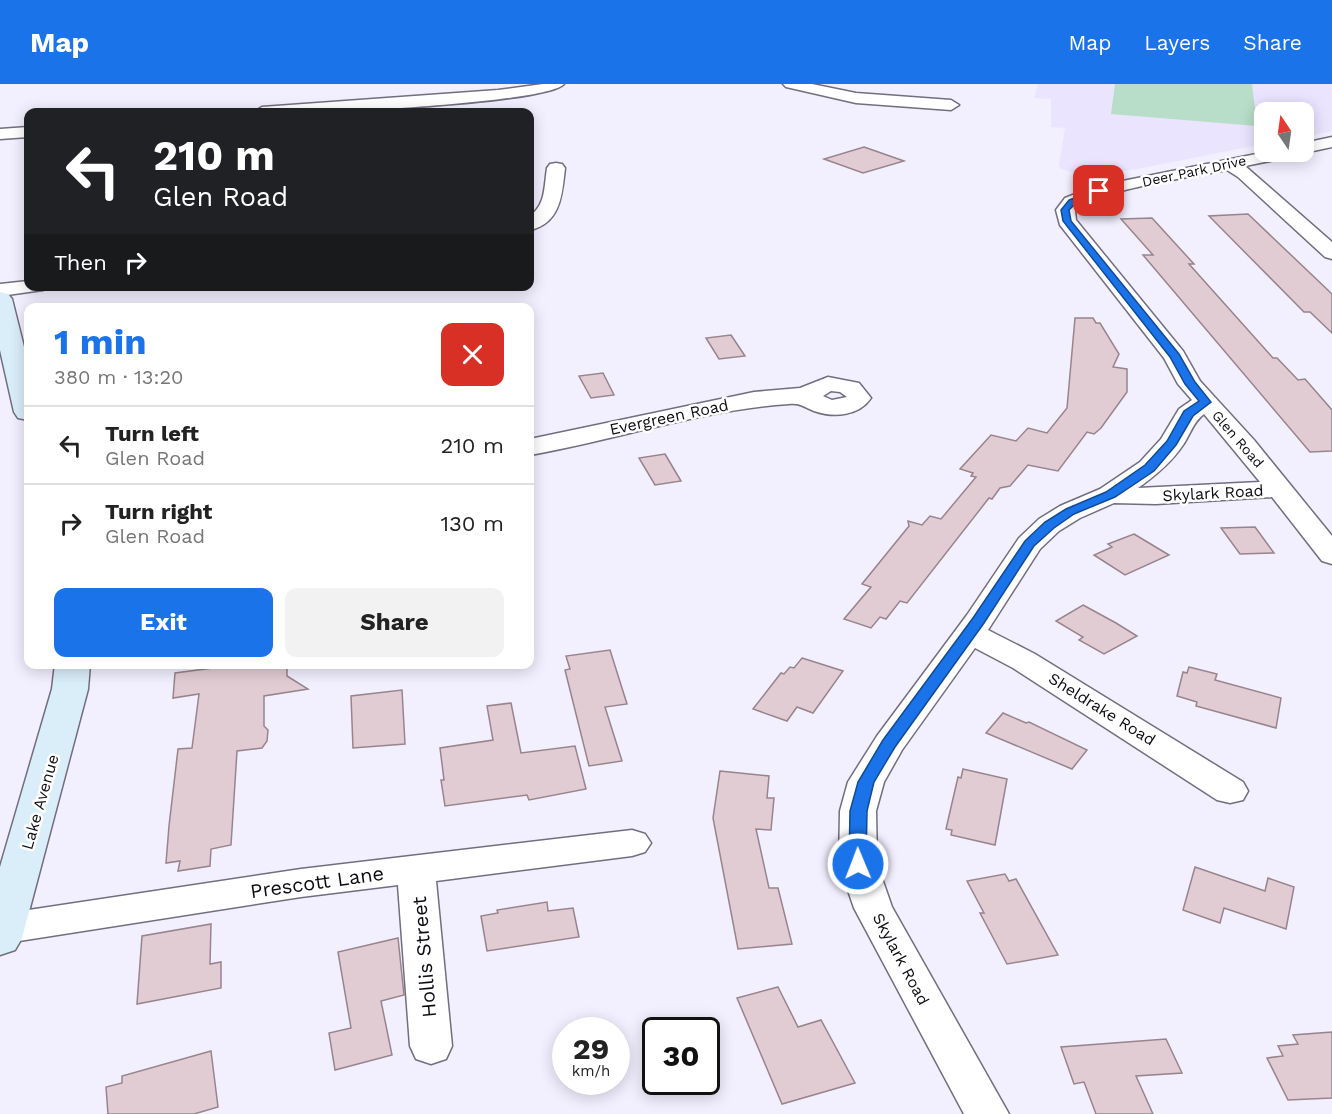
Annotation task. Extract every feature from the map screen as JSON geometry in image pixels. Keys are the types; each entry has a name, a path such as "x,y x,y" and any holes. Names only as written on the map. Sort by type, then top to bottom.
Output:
{"main road":[{"path":"0,299 24,396"},
{"name":"Lake Avenue","path":"1,933 50,766 70,689 72,669"}],"street":[{"path":"791,84 856,98 951,105"},
{"path":"299,108 472,89 527,92 553,85"},
{"path":"0,134 24,132"},
{"path":"1314,146 1332,142"},
{"name":"Deer Park Drive","path":"1099,191 1254,159"},
{"path":"1229,164 1244,173 1332,253"},
{"path":"534,222 544,216 551,207 556,168"},
{"name":"Glen Road","path":"1099,191 1072,202 1065,210 1067,221 1175,356 1190,384 1245,445 1332,555"},
{"path":"0,290 24,287"},
{"name":"Evergreen Road","path":"534,446 754,399 809,395"},
{"name":"Skylark Road","path":"987,1114 873,908 858,864 858,811 866,782 889,744 970,633 1029,544 1049,525 1070,512 1110,495 1149,468 1172,443 1188,414 1205,402"},
{"name":"Skylark Road","path":"1110,495 1156,496 1280,489"},
{"name":"Sheldrake Road","path":"970,633 1034,667 1230,791"},
{"name":"Prescott Lane","path":"1,933 301,883 632,843"},
{"name":"Hollis Street","path":"416,869 431,1046"}],"shaded area":[{"path":"1038,84 1332,84 1332,131 1314,135 1314,102 1254,102 1254,146 1137,169 1084,176 1061,169 1059,165 1065,128 1051,127 1051,99 1034,98"}],"green space":[{"path":"1115,84 1252,84 1254,126 1111,114"}],"building":[{"path":"864,147 904,161 863,173 824,159"},
{"path":"1248,214 1332,294 1332,333 1310,312 1304,312 1209,216"},
{"path":"1152,218 1194,264 1189,264 1273,358 1277,358 1298,380 1305,379 1332,410 1332,451 1310,452 1143,255 1153,255 1121,219"},
{"path":"1075,318 1093,318 1096,323 1100,323 1119,354 1113,367 1127,369 1127,392 1101,428 1094,434 1087,432 1058,471 1028,465 1010,486 1000,488 992,499 989,498 907,603 900,601 886,619 880,617 871,628 844,619 871,587 862,584 909,526 908,521 922,525 930,516 941,519 976,477 971,476 973,473 960,469 991,435 1016,441 1028,428 1047,433 1067,408"},
{"path":"731,335 745,356 719,359 706,338"},
{"path":"603,373 614,395 591,398 579,376"},
{"path":"665,454 681,481 655,485 639,458"},
{"path":"1255,527 1274,553 1240,554 1221,528"},
{"path":"1134,534 1169,555 1125,575 1094,555 1112,547 1108,544"},
{"path":"1083,605 1137,636 1104,654 1079,640 1083,637 1056,621"},
{"path":"610,650 627,704 605,707 622,761 589,766 565,670 570,669 566,656"},
{"path":"802,658 843,671 813,713 797,707 787,721 753,709 781,673 784,674 790,667 794,668"},
{"path":"1189,667 1217,674 1215,680 1281,698 1276,728 1196,706 1197,702 1177,696 1183,672 1187,673"},
{"path":"206,669 287,669 287,676 308,689 264,696 264,726 268,730 267,741 262,748 237,751 231,845 211,849 210,866 178,871 180,861 166,863 178,749 192,748 199,694 173,698 175,673"},
{"path":"402,690 405,744 353,748 351,696"},
{"path":"511,703 521,753 575,746 586,789 529,800 527,795 445,806 440,748 493,740 487,706"},
{"path":"1003,713 1026,723 1029,722 1087,750 1072,769 986,733"},
{"path":"963,769 1007,779 995,845 951,835 952,830 946,829 958,777 961,778"},
{"path":"720,771 769,776 767,798 774,798 771,830 756,829 769,888 778,888 792,944 738,949 713,818"},
{"path":"1195,867 1265,891 1268,878 1294,887 1286,929 1224,908 1220,923 1183,910"},
{"path":"1005,874 1009,881 1016,879 1058,955 1007,964 980,913 984,913 967,881"},
{"path":"547,902 548,911 573,908 579,937 487,951 481,916 498,913 497,910"},
{"path":"211,924 210,964 221,962 221,988 137,1004 142,936"},
{"path":"398,938 404,995 381,1001 392,1055 335,1070 329,1033 351,1028 338,952"},
{"path":"778,987 798,1027 821,1020 855,1083 782,1104 737,998"},
{"path":"1332,1032 1332,1098 1288,1100 1267,1058 1283,1056 1278,1046 1298,1044 1293,1035"},
{"path":"1166,1039 1182,1073 1136,1076 1153,1114 1096,1114 1084,1082 1074,1084 1061,1047"},
{"path":"211,1051 218,1107 194,1114 108,1114 106,1087 122,1083 122,1076"}],"route":[{"path":"858,864 858,811 866,782 889,744 970,633 1029,544 1049,525 1070,512 1110,495 1149,468 1172,443 1188,414 1205,402 1190,384 1175,356 1067,221 1065,210 1072,202 1099,191"}]}
